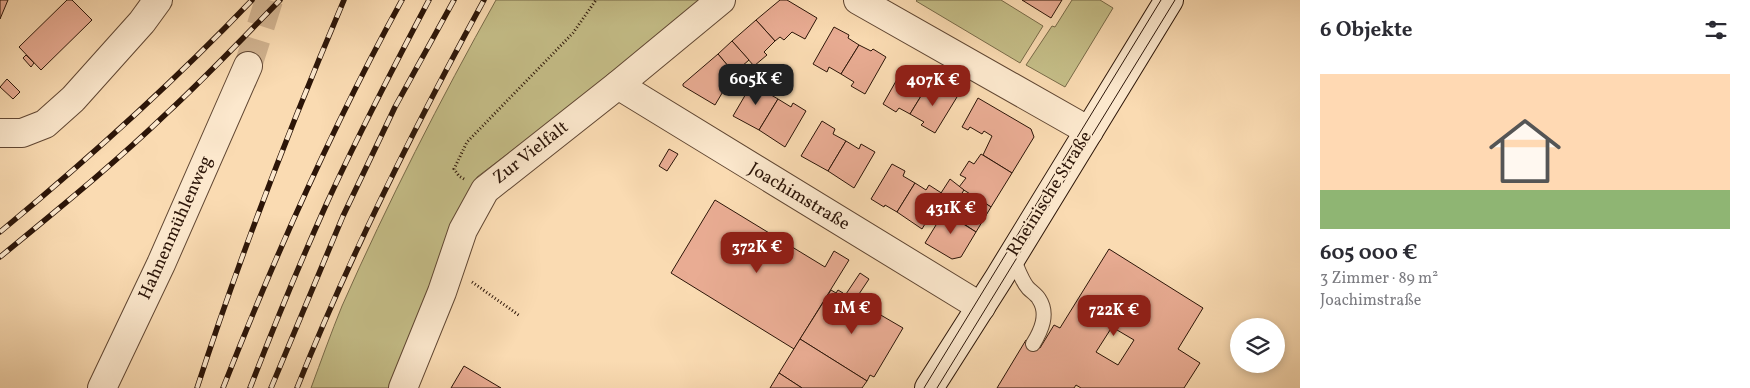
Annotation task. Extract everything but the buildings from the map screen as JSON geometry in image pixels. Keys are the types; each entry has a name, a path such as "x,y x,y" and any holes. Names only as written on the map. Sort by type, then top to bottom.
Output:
{"street":[{"path":"0,133 22,134 45,124 73,98 142,22 158,0"},
{"name":"Zur Vielfalt","path":"403,388 442,292 463,230 485,190 618,85 721,0"},
{"path":"858,0 1088,131"},
{"name":"Rheinische Straße","path":"929,388 981,307 1168,0"},
{"name":"Hahnenmühlenweg","path":"102,388 165,256 248,66"},
{"name":"Joachimstraße","path":"618,85 981,307"}],"lane":[{"path":"1012,256 1028,288 1040,300 1043,310 1040,333 1033,344"}],"path":[{"path":"485,190 459,176 454,169 467,142 573,33 596,0"},
{"path":"474,284 520,316"}],"shaded area":[{"path":"496,0 702,0 626,64 477,177 448,241 392,388 311,388 342,306 396,190"},
{"path":"917,0 1001,0 1043,26 1020,63"},
{"path":"1072,0 1100,0 1113,8 1065,87 1026,65 1052,26 1055,27"}],"tunnel":[{"path":"248,66 269,0"}],"tram line":[{"path":"924,388 1161,0"},
{"path":"937,388 1175,0"}],"railway":[{"path":"0,232 129,120 192,61 252,0"},
{"path":"0,257 85,187 147,132 280,0"},
{"path":"197,388 266,192 344,0"},
{"path":"223,388 263,289 306,191 352,95 402,0"},
{"path":"250,388 326,205 363,127 429,0"},
{"path":"271,388 343,216 395,107 454,0"},
{"path":"297,388 317,338 384,191 484,0"}]}
